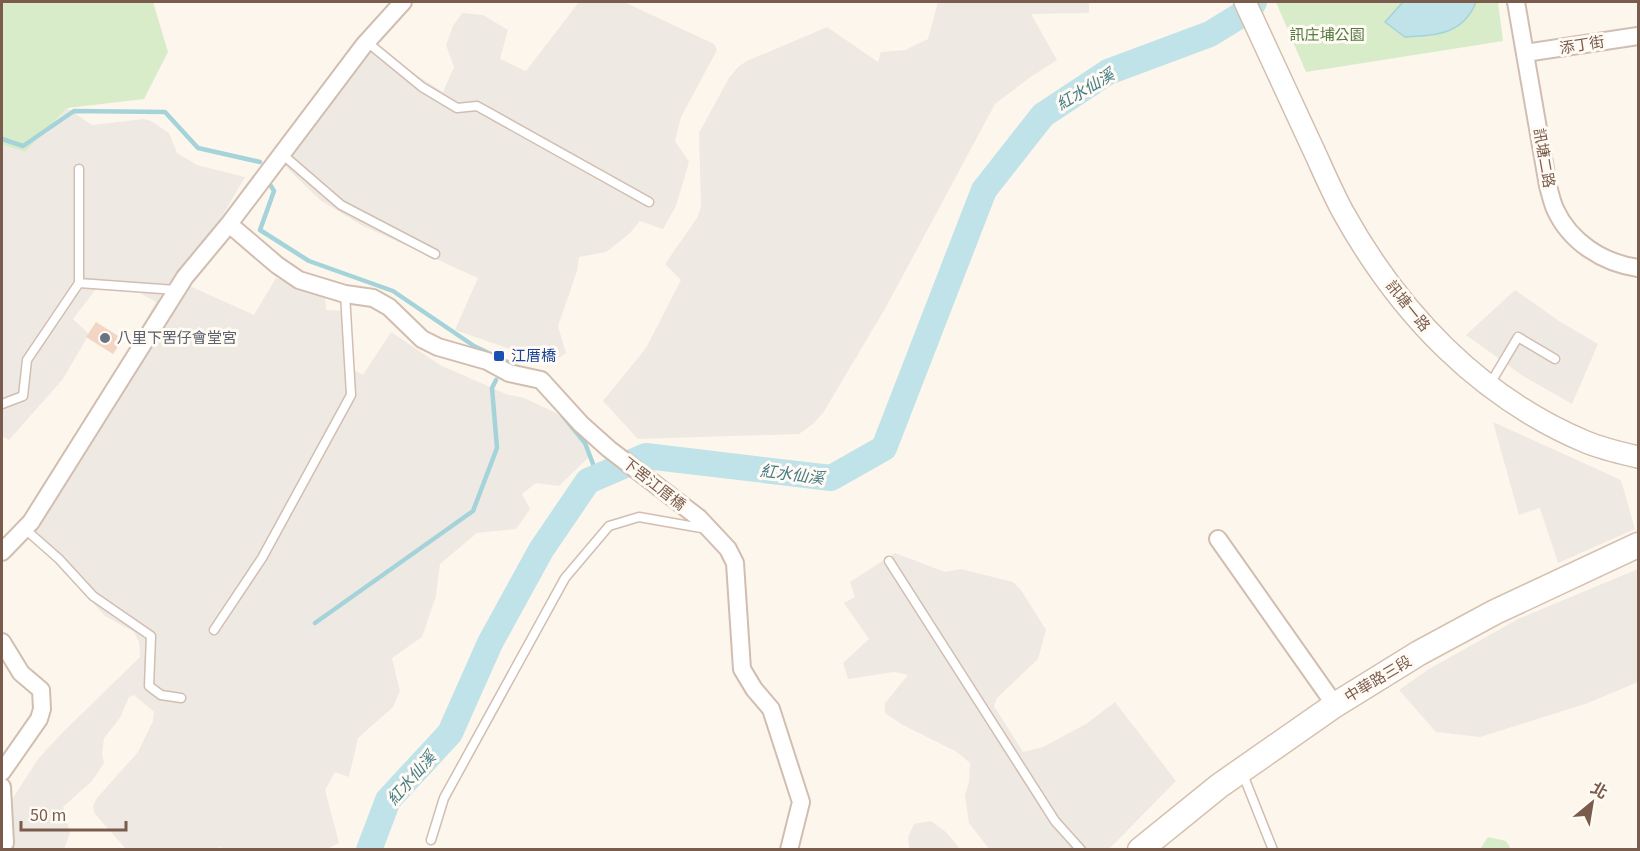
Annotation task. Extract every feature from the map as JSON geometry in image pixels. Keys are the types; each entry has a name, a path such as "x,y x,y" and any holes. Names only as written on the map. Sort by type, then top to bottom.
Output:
{"main road":[{"name":"中華路三段","path":"1140,849 1219,786 1335,705 1419,654 1496,612 1638,546"}],"street":[{"path":"2,552 25,529 185,277 229,224 367,42 403,2"},
{"name":"訊塘一路","path":"1245,2 1343,211 1368,254 1403,303 1443,348 1489,387 1530,415 1588,443 1638,457"},
{"name":"訊塘二路","path":"1516,2 1548,186 1554,208 1567,230 1587,248 1609,261 1638,268"},
{"name":"添丁街","path":"1525,54 1638,36"},
{"name":"下罟江厝橋","path":"229,224 277,265 299,280 345,294 373,298 389,307 422,339 438,347 487,361 508,373 542,380 581,424 704,524 728,549 735,563 742,669 754,689 771,709 801,802 789,849"},
{"path":"1218,539 1335,705"},
{"path":"2,642 21,672 41,690 42,709 39,719 2,772"},
{"path":"2,787 5,843"}],"lane":[{"path":"367,42 422,87 458,108 477,106 649,202"},
{"path":"282,154 341,206 435,254"},
{"path":"2,404 23,396 27,360 79,283 79,169"},
{"path":"79,283 177,290"},
{"path":"214,630 262,558 351,395 345,294"},
{"path":"1489,387 1518,337 1555,359"},
{"path":"431,840 444,798 565,578 609,526 639,517 704,524"},
{"path":"25,529 93,596 151,636 149,686 161,695 181,698"},
{"path":"889,561 1055,821 1081,849"},
{"path":"1242,771 1273,849"}],"shaded area":[{"path":"579,2 624,2 714,44 717,50 681,117 675,141 689,162 676,206 663,229 640,221 629,234 606,252 579,257 577,271 558,326 566,353 551,363 455,330 478,278 361,225 320,200 281,162 377,43 399,64 443,92 454,67 446,45 453,26 462,13 483,15 508,30 500,59 526,71"},
{"path":"938,2 1089,2 1089,13 1031,14 1057,60 995,104 886,307 823,413 813,424 799,434 638,439 603,401 646,348 681,280 665,264 697,218 701,207 699,133 729,78 739,66 747,61 827,27 878,62 881,52 905,50 928,39"},
{"path":"67,108 92,125 144,119 151,121 169,133 177,153 197,165 245,177 183,283 254,315 276,278 325,297 326,310 349,311 351,363 354,370 363,375 391,332 440,365 554,412 567,420 592,454 559,486 536,483 522,494 530,509 516,529 477,533 440,564 436,596 422,637 392,658 400,691 393,707 358,738 349,777 335,772 325,790 339,843 325,850 222,850 221,846 217,850 126,849 95,814 93,806 97,798 138,752 153,721 154,712 134,695 129,697 120,718 104,738 102,754 104,763 92,781 63,807 70,833 64,849 2,850 2,815 38,759 140,657 139,642 134,632 105,616 24,527 156,302 126,285 114,291 99,285 73,319 89,334 63,379 9,440 2,436 2,145 25,152"},
{"path":"1515,290 1559,321 1598,344 1572,404 1523,376 1466,335"},
{"path":"1493,422 1621,480 1635,529 1558,563 1540,508 1519,515"},
{"path":"895,553 945,572 961,569 1013,582 1021,590 1046,630 1038,659 997,698 994,706 1023,752 1043,747 1086,724 1115,702 1176,781 1109,849 989,849 969,823 965,796 969,782 970,763 957,752 901,724 885,713 885,703 908,675 894,672 848,679 843,663 869,639 844,603 855,597 850,582"},
{"path":"1638,569 1638,682 1588,703 1480,737 1436,732 1399,690 1429,669 1518,619"},
{"path":"931,821 946,832 960,849 909,849 908,837 914,824"}],"green space":[{"path":"2,2 153,2 168,52 144,99 67,108 25,152 2,145"},
{"name":"訊庄埔公園","path":"1276,2 1498,2 1503,41 1306,72"},
{"path":"1488,837 1506,841 1511,849 1480,849"}],"water":[{"path":"1403,2 1476,2 1464,21 1456,27 1438,34 1405,37 1385,22"}],"building":[{"name":"八里下罟仔會堂宮","path":"96,322 123,339 113,354 86,337"}],"waterway":[{"name":"紅水仙溪","path":"369,850 388,800 450,733 490,643 541,550 588,481 646,456 831,478 884,448 984,190 1043,115 1108,72 1210,34 1249,10 1254,2"},
{"path":"2,139 23,146 74,111 165,112 198,148 260,162"},
{"path":"271,186 274,191 260,230 309,261 393,291 474,346 522,369"},
{"path":"315,623 473,511 497,448 492,388 496,380"},
{"path":"563,416 585,443 598,477"}],"place":[{"name":"八里下罟仔會堂宮","path":"105,338"},
{"name":"江厝橋","path":"499,356"}]}
